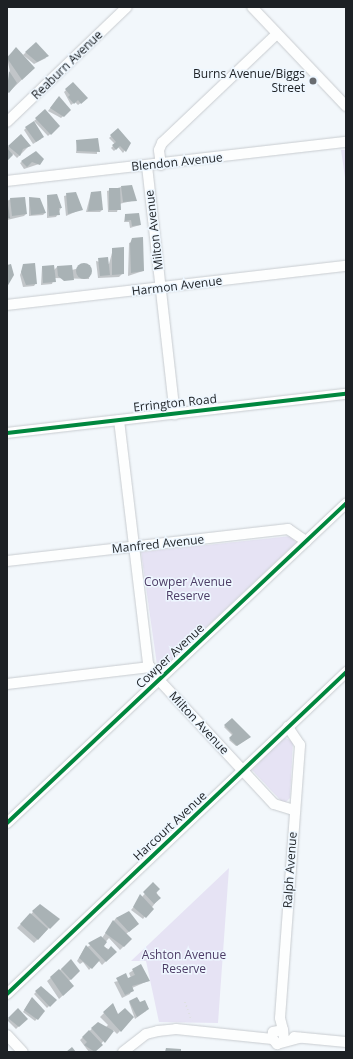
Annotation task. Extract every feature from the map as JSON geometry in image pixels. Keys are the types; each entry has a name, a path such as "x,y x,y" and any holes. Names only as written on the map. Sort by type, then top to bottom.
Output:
{"street":[{"name":"Reaburn Avenue","path":"7,122 127,7"},
{"path":"252,7 346,106"},
{"path":"161,165 158,150 162,143 277,34"},
{"name":"Blendon Avenue","path":"7,181 161,165 346,142"},
{"name":"Milton Avenue","path":"147,166 175,414"},
{"name":"Harmon Avenue","path":"7,305 346,266"},
{"name":"Errington Road","path":"7,433 346,394"},
{"name":"Milton Avenue","path":"119,420 145,651 150,667 159,680 274,804 294,810"},
{"name":"Cowper Avenue","path":"7,824 346,503"},
{"name":"Manfred Avenue","path":"7,561 288,529 306,541"},
{"path":"7,684 150,667"},
{"name":"Harcourt Avenue","path":"7,994 346,672"},
{"name":"Ralph Avenue","path":"279,1039 294,810 300,745 288,727"},
{"path":"123,1052 146,1034 158,1030 259,1035 279,1039 300,1038 346,1042"},
{"path":"7,1035 23,1052"}],"path":[{"path":"185,1002 193,1023"}],"green space":[{"path":"341,150 346,150 346,184"},
{"name":"Cowper Avenue Reserve","path":"291,536 296,543 158,672 141,552"},
{"path":"284,737 293,742 290,798 284,804 252,770"},
{"name":"Ashton Avenue Reserve","path":"229,868 218,1023 159,1022 146,961 131,961"}],"building":[{"path":"36,42 49,56 37,62 25,52"},
{"path":"16,47 35,68 22,80 7,58"},
{"path":"9,71 17,83 9,93 7,90"},
{"path":"73,82 88,98 81,104 78,100 74,104 68,97 70,95 65,89"},
{"path":"59,96 71,110 64,117 50,108"},
{"path":"45,109 60,126 51,135 35,118"},
{"path":"34,121 44,137 36,142 25,127"},
{"path":"118,128 131,143 126,152 120,146 116,150 112,145 116,142 110,135"},
{"path":"21,134 31,146 23,149 20,156 8,146"},
{"path":"98,138 100,152 77,151 76,140"},
{"path":"7,148 13,155 7,161"},
{"path":"36,151 44,159 40,165 32,162 27,167 21,161"},
{"path":"132,185 137,201 123,202 121,186"},
{"path":"109,188 120,188 121,210 109,210"},
{"path":"101,191 103,210 88,211 91,192"},
{"path":"76,192 83,210 68,214 66,193"},
{"path":"57,194 62,208 59,208 60,215 49,216 47,195"},
{"path":"25,197 27,214 12,216 10,198"},
{"path":"29,197 40,198 46,213 31,215"},
{"path":"7,199 10,218 7,218"},
{"path":"139,213 141,225 132,226 131,220 125,221 125,214"},
{"path":"143,237 144,271 131,273 130,244 132,238"},
{"path":"124,247 124,274 112,275 112,248"},
{"path":"108,257 110,275 100,276 98,258"},
{"path":"35,263 37,284 26,285 21,272 23,264"},
{"path":"84,263 90,265 92,271 90,277 84,279 78,277 76,271 78,265"},
{"path":"11,264 14,275 7,287 7,265"},
{"path":"54,265 56,282 43,283 42,266"},
{"path":"72,265 74,280 64,281 58,276 57,266"},
{"path":"232,718 251,737 237,746 229,738 233,734 224,725"},
{"path":"153,882 160,889 156,893 161,898 154,904 143,892"},
{"path":"140,894 154,909 146,918 133,907"},
{"path":"40,904 60,919 50,929 32,911"},
{"path":"129,911 139,924 129,932 116,918"},
{"path":"30,913 48,929 38,940 20,924"},
{"path":"113,920 132,939 124,947 105,933"},
{"path":"101,936 107,942 104,946 108,950 111,946 117,952 106,962 88,943"},
{"path":"86,945 100,960 92,969 79,958"},
{"path":"71,959 80,971 71,980 61,969"},
{"path":"141,964 150,981 132,986 134,991 125,995 116,978 126,973 128,978 135,975 132,969"},
{"path":"59,969 74,986 63,996 50,977"},
{"path":"41,986 57,1000 50,1007 35,991"},
{"path":"32,997 45,1011 38,1020 24,1010"},
{"path":"137,997 140,1002 145,1000 149,1009 137,1017 129,1001"},
{"path":"113,1003 118,1014 125,1008 134,1017 121,1032 103,1012"},
{"path":"18,1008 28,1019 19,1027 8,1018"},
{"path":"98,1022 114,1031 105,1043 91,1028"},
{"path":"89,1030 103,1045 95,1052 84,1045 87,1042 82,1037"},
{"path":"72,1047 76,1052 66,1052"},
{"path":"166,1048 181,1049 181,1052 165,1052"}],"cycle path":[{"path":"7,433 346,394"},
{"path":"7,823 346,503"},
{"path":"7,994 346,672"}],"place":[{"name":"Burns Avenue/Biggs Street","path":"313,81"}]}
